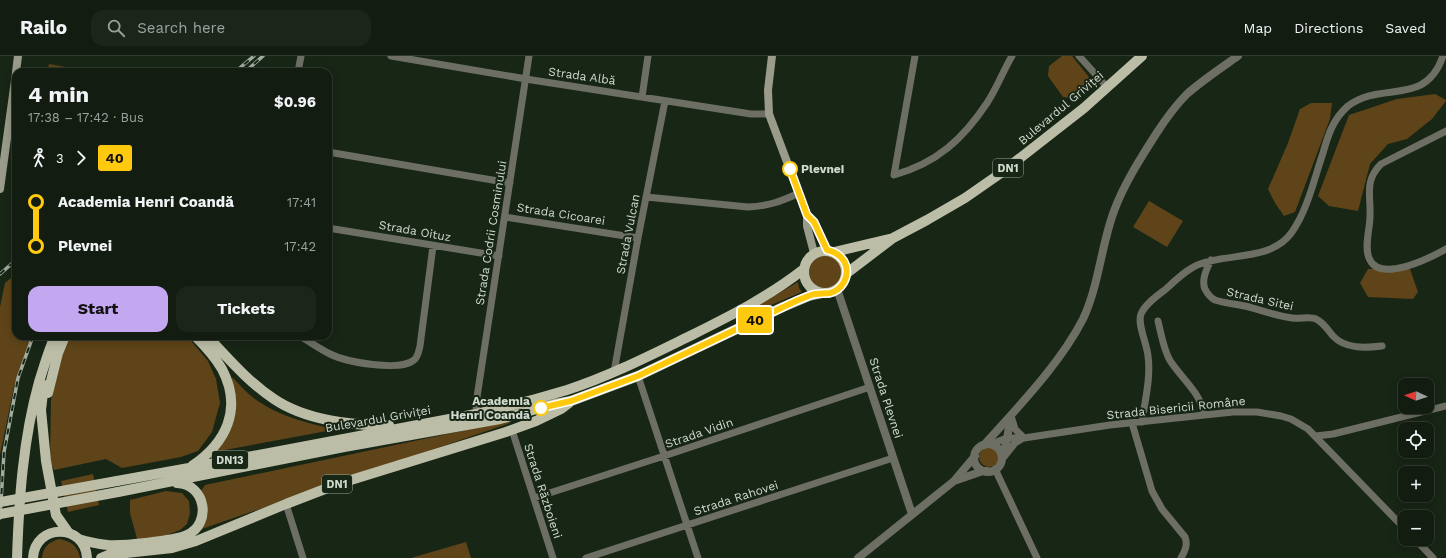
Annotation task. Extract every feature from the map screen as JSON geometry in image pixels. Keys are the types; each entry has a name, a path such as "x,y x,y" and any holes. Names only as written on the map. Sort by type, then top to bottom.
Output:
{"main road":[{"path":"16,68 18,56"},
{"path":"772,56 768,90 769,114 807,215 807,226 814,253 807,260 804,275 810,286 822,293"},
{"name":"Bulevardul Griviței","path":"847,274 893,238 928,220 1001,174 1052,134 1142,56"},
{"path":"0,190 12,99"},
{"path":"807,215 814,222 831,251 840,256 844,261 847,274"},
{"name":"Bulevardul Griviței","path":"831,251 893,238"},
{"name":"DN1","path":"814,253 820,251 831,251"},
{"name":"Bulevardul Griviței","path":"0,502 476,414 521,403 561,391 614,372 655,353 746,308 774,291 804,269"},
{"name":"DN1","path":"822,293 829,293 837,290 843,283 847,274"},
{"name":"Bulevardul Griviței","path":"0,514 163,484 344,447 500,419 571,401 638,376 783,307 810,296 822,293"},
{"path":"54,340 42,394 44,438 46,461 56,515 68,532"},
{"path":"17,558 22,478 28,427 43,368 54,340"},
{"path":"44,438 46,402 50,380 58,352 63,340"},
{"path":"189,468 207,455 220,440 227,426 230,414 229,389 226,378 216,360 198,340"},
{"path":"211,340 239,370 275,400 301,412 355,424 421,424"},
{"name":"Bulevardul Griviței","path":"101,558 182,545 196,541 338,484 512,430 561,409 571,401"},
{"path":"81,540 97,544 116,545 186,536 197,526 202,515 201,500 196,491 188,485 183,483 163,484"},
{"path":"48,534 56,515"},
{"path":"33,558 36,545 41,539 53,532 68,532 81,540 85,546 87,558"}],"street":[{"path":"299,68 301,56"},
{"name":"Strada Albă","path":"391,56 526,79 751,114 769,114"},
{"name":"Strada Codrii Cosminului","path":"476,414 477,397 529,56"},
{"path":"642,96 648,56"},
{"path":"915,56 894,175 912,170 928,163 961,137 988,102 1012,56"},
{"path":"1079,56 1107,87"},
{"path":"858,558 954,482 975,456 978,449 987,444 1062,353 1075,333 1090,299 1114,212 1127,182 1146,149 1169,115 1188,93 1238,56"},
{"path":"1142,422 1149,365 1140,315 1143,310 1160,293 1198,264 1211,260 1261,252 1274,248 1284,242 1298,222 1331,127 1339,115 1360,99 1372,95 1414,89 1426,83 1434,75 1443,56"},
{"name":"Strada Vulcan","path":"614,372 665,100"},
{"path":"1446,130 1381,164 1373,172 1369,181 1370,214 1367,251 1369,259 1373,265 1380,269 1390,269 1400,268 1429,258 1446,249"},
{"path":"332,153 510,183"},
{"path":"646,197 748,207 764,206 779,202 799,193"},
{"name":"Strada Cicoarei","path":"505,217 638,238"},
{"name":"Strada Oituz","path":"332,229 499,256"},
{"path":"307,340 329,353 360,362 403,365 416,359 420,346 433,246"},
{"name":"Strada Sitei","path":"1211,260 1204,279 1204,288 1208,295 1214,300 1245,306 1276,315 1302,319 1308,317 1315,318 1322,322 1337,339 1344,344 1372,347 1382,346"},
{"name":"Strada Plevnei","path":"837,290 912,514"},
{"path":"1158,321 1171,362 1192,387 1202,404 1204,414"},
{"path":"638,376 698,558"},
{"name":"Strada Vidin","path":"534,498 870,387"},
{"path":"1316,436 1333,434 1446,406"},
{"name":"Strada Bisericii Române","path":"987,444 1007,438 1024,438 1204,414 1247,412 1268,413 1291,419 1316,436 1398,522"},
{"path":"1002,458 1015,443 1024,438 1015,429 1011,416"},
{"path":"954,482 983,471 991,470 999,465 1007,438 1011,416"},
{"path":"1132,423 1156,501 1185,537 1185,550 1181,558"},
{"name":"Strada Războieni","path":"512,430 553,558"},
{"path":"987,444 998,449 1002,458"},
{"path":"975,456 975,462 981,469 991,470"},
{"name":"Strada Rahovei","path":"586,558 893,458"},
{"path":"991,470 1037,558"},
{"path":"286,504 303,558"},
{"path":"1422,546 1433,558"}],"shaded area":[{"path":"1062,56 1072,56 1089,77 1089,84 1071,98 1063,97 1048,76 1049,66"},
{"path":"49,64 71,68 48,68"},
{"path":"1435,94 1446,101 1432,119 1407,139 1388,144 1370,164 1358,211 1329,206 1318,196 1349,115 1397,99"},
{"path":"1311,103 1332,103 1330,119 1295,212 1284,216 1268,189 1288,143 1300,109"},
{"path":"1149,201 1183,221 1167,247 1133,227"},
{"path":"825,255 837,260 842,272 837,284 825,289 813,284 808,272 813,260"},
{"path":"1368,269 1410,269 1418,292 1413,299 1368,297 1360,283"},
{"path":"12,277 12,340 31,340 14,387 0,455 0,307 5,283"},
{"path":"798,282 799,288 802,292 752,313 750,310"},
{"path":"190,340 208,361 216,379 220,403 212,432 198,451 181,457 122,468 106,459 54,470 50,460 51,400 66,341"},
{"path":"233,378 250,395 269,408 290,417 333,429 214,452 226,435 229,379"},
{"path":"509,421 510,423 196,531 201,491 205,485"},
{"path":"989,447 996,450 999,457 996,464 989,467 982,464 979,457 982,450"},
{"path":"93,474 99,505 68,512 61,481"},
{"path":"166,491 182,493 189,501 190,513 187,524 180,530 139,546 130,513 130,500"},
{"path":"59,539 67,541 76,547 80,558 42,558 47,546"},
{"path":"466,542 471,558 411,558"}],"railway":[{"path":"240,68 254,56"},
{"path":"250,68 263,56"},
{"path":"0,274 12,264"},
{"path":"0,518 4,452 18,378 32,340"}],"bus line":[{"name":"40","path":"541,408 571,401 638,376 796,301 810,296 837,290 843,283 847,274 844,261 834,252 827,250 814,222 807,215 790,169"}],"place":[{"name":"Plevnei","path":"790,169"},
{"name":"Academia Henri Coandă","path":"541,408"}]}
